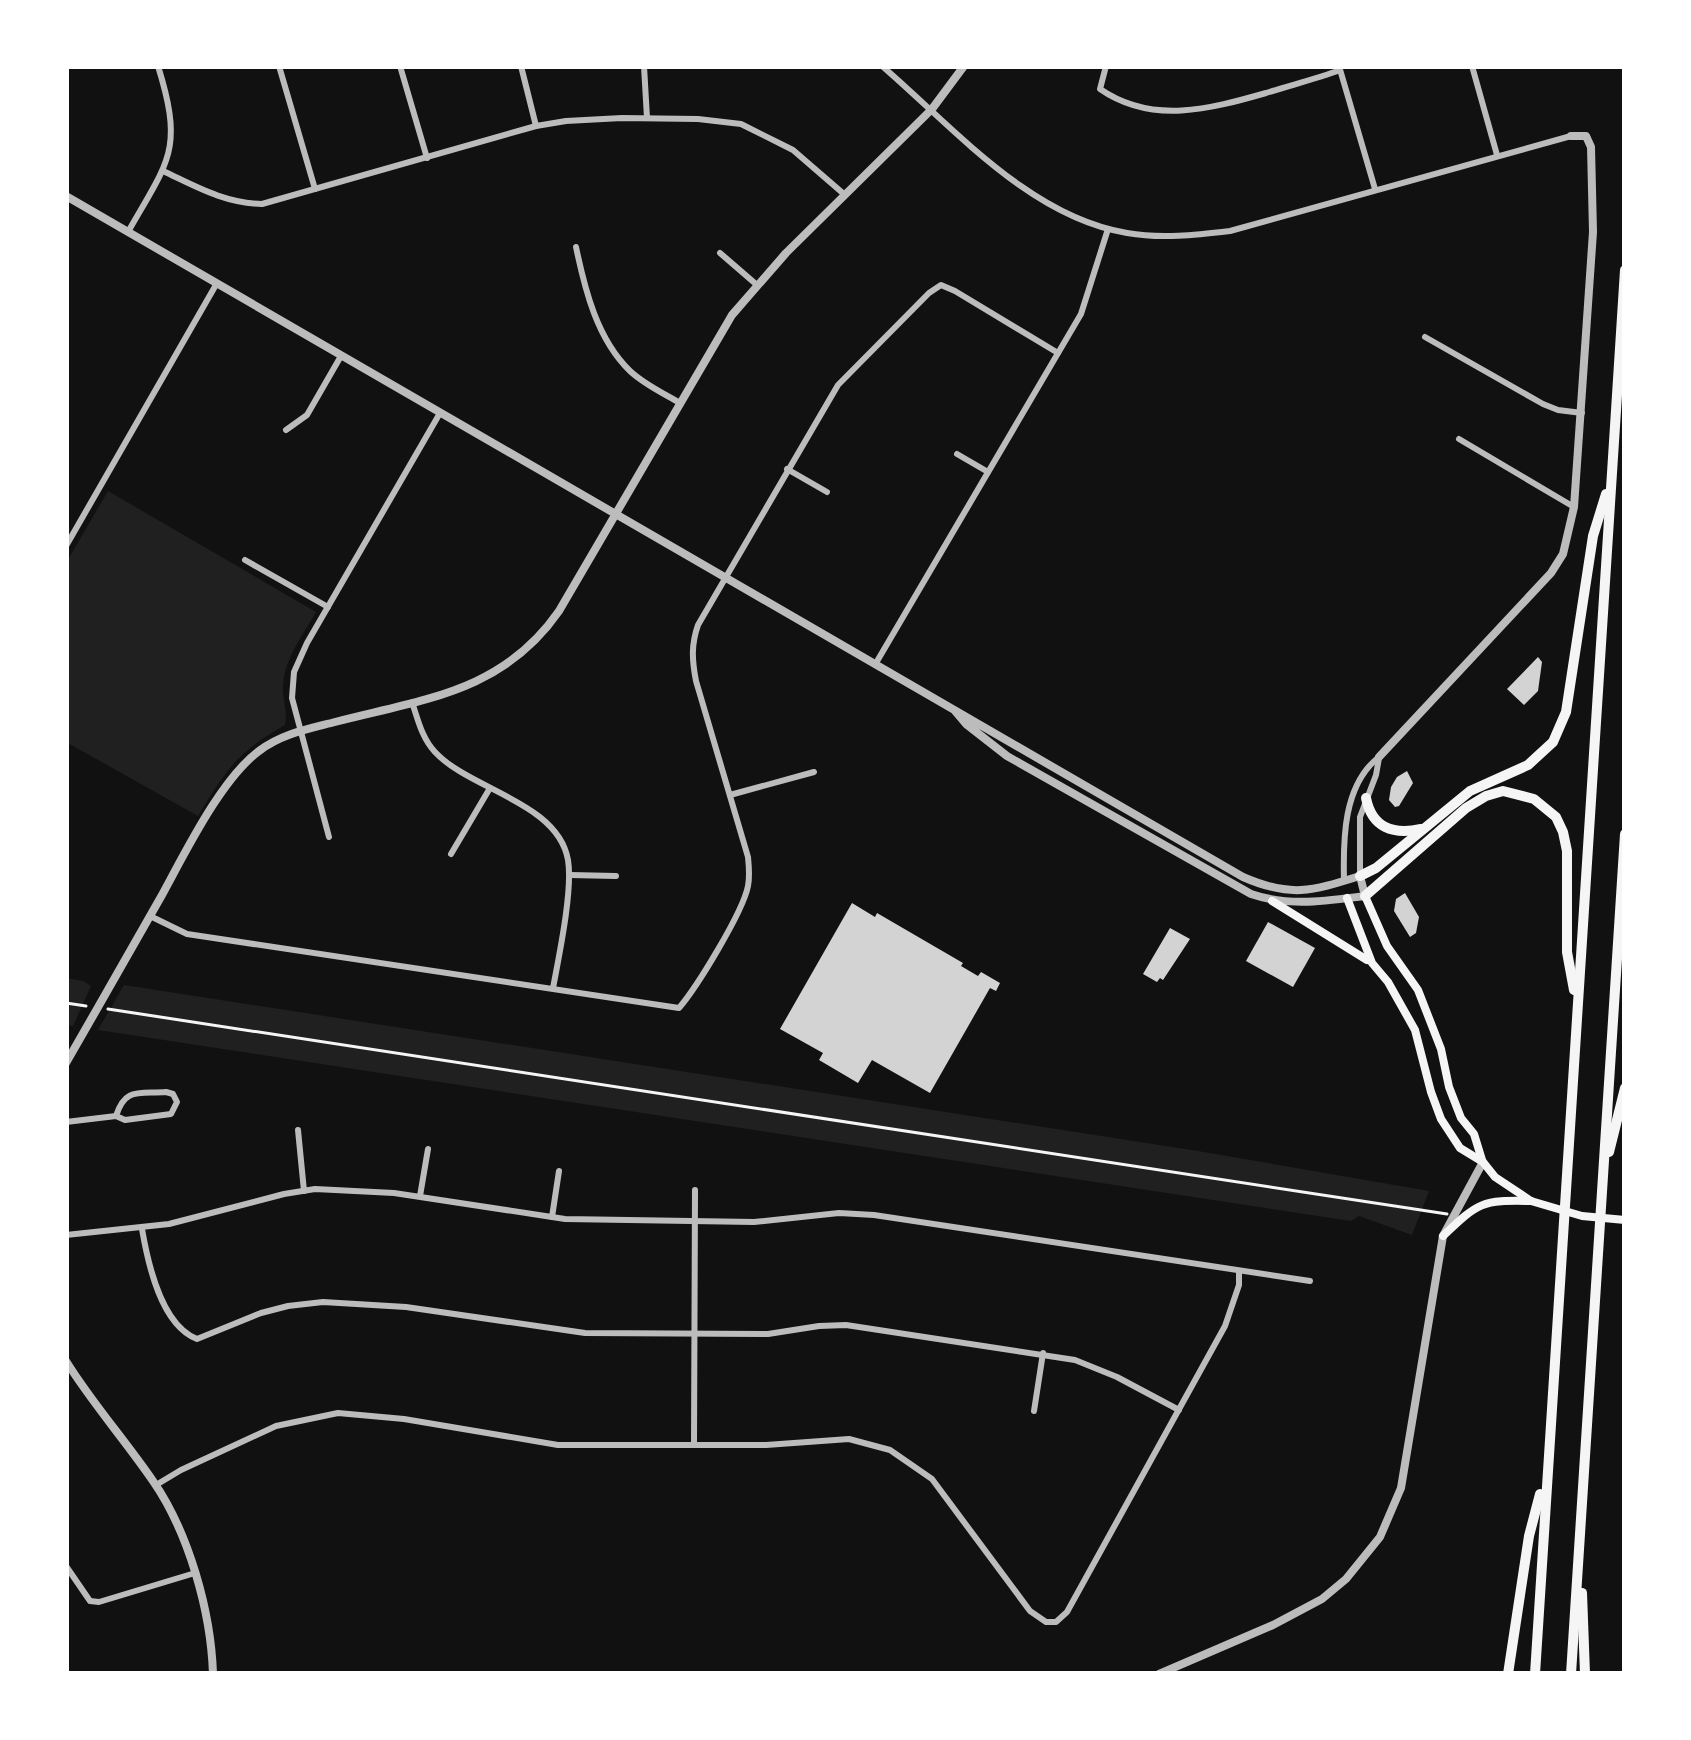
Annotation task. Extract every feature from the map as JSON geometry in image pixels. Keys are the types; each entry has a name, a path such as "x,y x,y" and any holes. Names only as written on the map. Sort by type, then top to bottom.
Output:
{"highway":[{"path":"1534,1674 1625,270"},
{"path":"1360,877 1470,791 1528,765 1560,729 1593,536 1612,473"},
{"path":"1365,896 1486,796 1503,791 1534,799 1556,817 1567,851 1567,952 1577,1008"},
{"path":"1366,797 1370,814 1392,832 1422,829"},
{"path":"1571,1674 1625,834"},
{"path":"1603,1172 1625,1088"},
{"path":"1508,1674 1529,1536 1548,1468"},
{"path":"1580,1544 1585,1674"}],"main road":[{"path":"1365,896 1387,946 1423,1001 1455,1102 1474,1134 1483,1162"},
{"path":"1347,898 1372,963"},
{"path":"1272,901 1354,950 1388,982 1415,1030 1441,1119 1460,1148 1532,1201 1582,1216 1625,1220"},
{"path":"1443,1236 1486,1201 1532,1201"}],"street":[{"path":"128,232 163,171 172,140 169,103 158,66"},
{"path":"279,66 315,190"},
{"path":"400,66 427,158"},
{"path":"520,66 536,126"},
{"path":"644,66 647,118"},
{"path":"882,66 1019,186 1073,217 1108,229 1157,236 1230,231 1571,136 1586,136 1593,159 1594,232 1574,507 1563,554 1551,573 1365,768 1349,809 1344,855 1347,898"},
{"path":"66,1063 194,838 240,769 272,742 480,681 527,650 559,611 720,333 757,285 932,109 964,66"},
{"path":"1106,66 1100,88 1113,98 1166,112 1207,109 1340,68 1375,191"},
{"path":"1472,66 1498,156"},
{"path":"163,171 220,198 262,204 536,126 566,121 698,119 741,124 793,150 845,195"},
{"path":"66,196 1243,877 1289,891 1317,891 1360,877"},
{"path":"875,665 1088,299 1108,229"},
{"path":"576,247 598,325 615,355 647,385 680,403"},
{"path":"720,253 757,285"},
{"path":"66,546 217,283"},
{"path":"150,916 187,934 680,1008 741,907 750,873 691,658 693,640 788,469 838,385 940,285 1058,353"},
{"path":"1425,337 1543,404 1582,412"},
{"path":"286,430 307,415 341,356"},
{"path":"329,837 292,698 294,672 440,413"},
{"path":"1459,439 1574,507"},
{"path":"957,454 988,472"},
{"path":"788,469 827,492"},
{"path":"245,560 328,607"},
{"path":"412,702 423,736 444,761 550,826 562,839 570,874 553,990"},
{"path":"955,711 1007,756 1224,881 1272,901 1310,903 1365,896 1358,836 1379,758"},
{"path":"730,795 814,772"},
{"path":"451,854 490,788"},
{"path":"570,874 616,876"},
{"path":"66,1122 166,1116 177,1102 169,1092 132,1094 122,1099 116,1116"},
{"path":"298,1130 304,1191"},
{"path":"420,1196 428,1149"},
{"path":"1159,1674 1322,1599 1346,1579 1380,1538 1401,1488 1443,1236 1483,1162"},
{"path":"551,1217 559,1171"},
{"path":"66,1235 142,1229 304,1191 347,1190 420,1196 551,1217 754,1222 839,1213 874,1216 1310,1281"},
{"path":"694,1190 694,1445"},
{"path":"142,1229 157,1289 191,1338 205,1338 261,1313 323,1302 406,1307 586,1333 768,1334 846,1325 1043,1353 1096,1367 1179,1410"},
{"path":"156,1485 276,1426 338,1413 558,1445 766,1445 834,1438 867,1442 911,1462 945,1494 1030,1611 1046,1622 1056,1622 1067,1612 1232,1313 1239,1271"},
{"path":"1034,1411 1043,1353"},
{"path":"66,1361 156,1485 181,1533 210,1633 213,1674"},
{"path":"66,1567 90,1601 99,1602 194,1573"},
{"path":"112,1674 174,1674"}],"path":[{"path":"66,1003 86,1006"},
{"path":"108,1009 1454,1216"}],"shaded area":[{"path":"108,491 316,612 284,675 285,725 234,763 198,816 66,742 66,563"},
{"path":"66,978 91,986 73,1026 66,1025"},
{"path":"124,985 1429,1191 1412,1235 1359,1216 1351,1221 98,1030"}],"building":[{"path":"1538,657 1542,662 1538,691 1524,705 1507,689"},
{"path":"1407,771 1413,783 1395,807 1389,800 1391,787"},
{"path":"1405,893 1419,917 1416,933 1410,937 1394,911 1396,899"},
{"path":"852,903 875,917 877,913 978,976 981,972 1000,983 996,991 990,988 930,1093 872,1060 858,1083 819,1060 823,1053 780,1029"},
{"path":"1268,922 1315,948 1293,987 1246,961"},
{"path":"1170,928 1190,939 1157,982 1143,974"}]}
